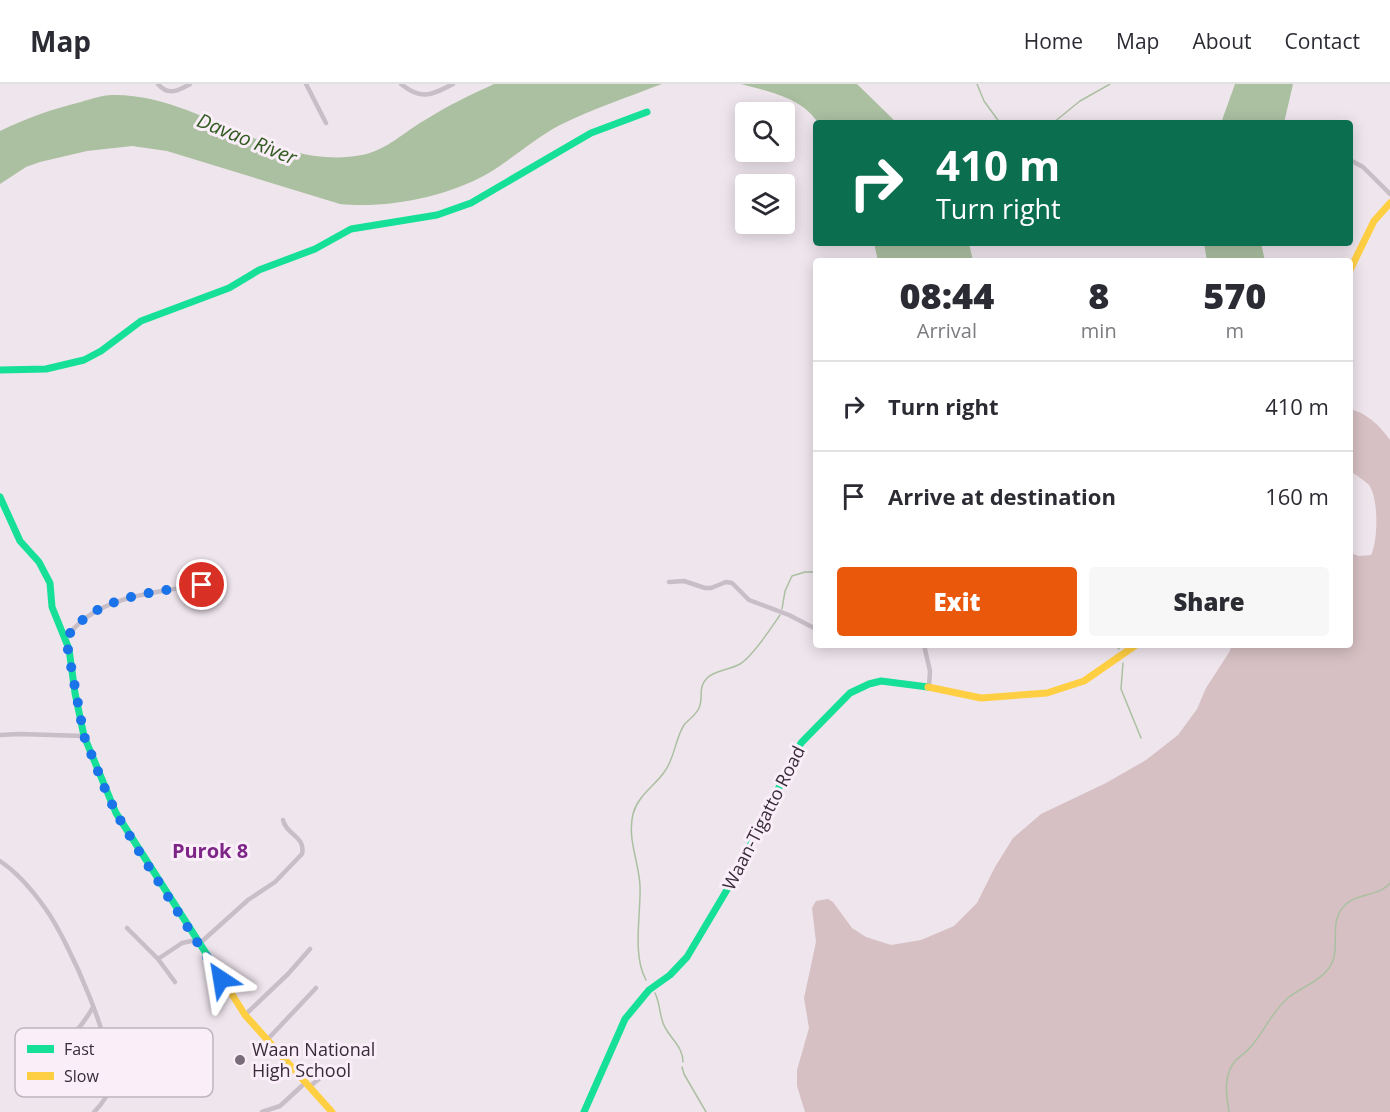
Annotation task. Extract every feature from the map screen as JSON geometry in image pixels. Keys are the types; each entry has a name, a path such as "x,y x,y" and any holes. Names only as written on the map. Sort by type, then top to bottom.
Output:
{"street":[{"path":"158,84 163,91 169,92 190,84"},
{"path":"306,84 326,123"},
{"path":"401,84 421,96 428,96 453,84"},
{"path":"0,370 46,369 90,357 133,326 156,314 228,288 259,270 315,249 351,229 455,210 591,133 647,112"},
{"path":"1353,162 1363,167 1390,195"},
{"path":"1353,264 1374,222 1383,208 1390,203"},
{"path":"0,497 20,541 39,562 50,583 55,616 66,639 84,736 116,813 245,1015 332,1112"},
{"path":"669,582 684,581 711,588 726,582 732,584 758,605 789,615 813,627"},
{"path":"66,639 74,628 104,607 148,594 202,585"},
{"path":"925,648 930,671 929,687"},
{"name":"Waan-Tigatto Road","path":"584,1112 625,1019 649,990 670,975 687,957 734,878 801,743 850,693 881,681 929,687 981,698 1047,693 1084,681 1132,648"},
{"path":"0,735 84,736"},
{"path":"158,958 182,943 198,942 248,900 275,882 302,854 301,840 286,828 283,820"},
{"path":"0,861 23,881 46,909 72,958 93,1007 99,1028"},
{"path":"127,928 158,958 175,982"},
{"path":"245,1015 281,982 310,949"},
{"path":"267,1040 316,988"},
{"path":"81,1028 93,1007"},
{"path":"262,1112 280,1106 324,1075"},
{"path":"94,1112 104,1097"}],"shaded area":[{"path":"1353,410 1373,421 1390,440 1390,1112 805,1112 797,1086 797,1070 809,1028 804,998 816,942 812,908 816,901 828,899 833,902 852,928 866,937 891,945 921,940 954,926 977,903 1013,838 1041,814 1106,783 1146,760 1178,735 1197,709 1206,688 1230,648 1353,648 1353,554 1371,555 1375,540 1375,500 1369,485 1353,473"}],"water":[{"name":"Davao River","path":"494,84 662,84 597,108 560,125 487,174 471,182 435,195 396,203 340,204 167,151 132,146 87,151 40,162 26,167 0,184 0,131 40,114 100,96 144,98 175,106 266,143 297,153 329,157 371,153 442,110"},
{"path":"741,84 857,84 894,120 816,120 803,107 784,97"},
{"path":"1235,84 1293,84 1285,120 1222,120"},
{"path":"875,246 970,246 972,258 877,258"},
{"path":"1204,246 1262,246 1264,258 1206,258"}],"waterway":[{"path":"977,84 984,101 998,120"},
{"path":"1057,120 1080,101 1110,84"},
{"path":"782,609 785,591 792,576 813,572"},
{"path":"646,980 639,959 638,947 640,886 631,832 635,807 668,766 681,730 699,708 701,689 707,678 745,660 780,615"},
{"path":"1123,663 1121,689 1141,738"},
{"path":"1229,1112 1226,1085 1229,1071 1262,1032 1283,1002 1320,977 1329,968 1335,953 1336,927 1340,911 1351,900 1381,890 1390,883"},
{"path":"655,993 664,1025 679,1049 683,1062"},
{"path":"682,1067 706,1112"}],"traffic: fast":[{"path":"0,370 46,369 84,360 101,351 141,321 229,288 259,270 315,249 351,229 437,215 471,203 591,133 647,112"},
{"path":"0,497 20,541 39,562 50,583 52,607 69,649 84,736 116,813 211,961"},
{"path":"584,1112 625,1019 649,990 670,975 687,957 734,878 801,743 850,693 869,684 881,681 928,687"}],"traffic: slow":[{"path":"1353,264 1374,221 1390,203"},
{"path":"928,687 981,698 1047,693 1084,681 1132,648"},
{"path":"211,961 245,1015 332,1112"}],"place":[{"name":"Waan National High School","path":"240,1060"}],"district":[{"name":"Purok 8","path":"210,851"}],"route":[{"path":"202,585 138,596 104,607 74,628 66,639 84,736 105,789 116,813 140,853 221,979"}]}
